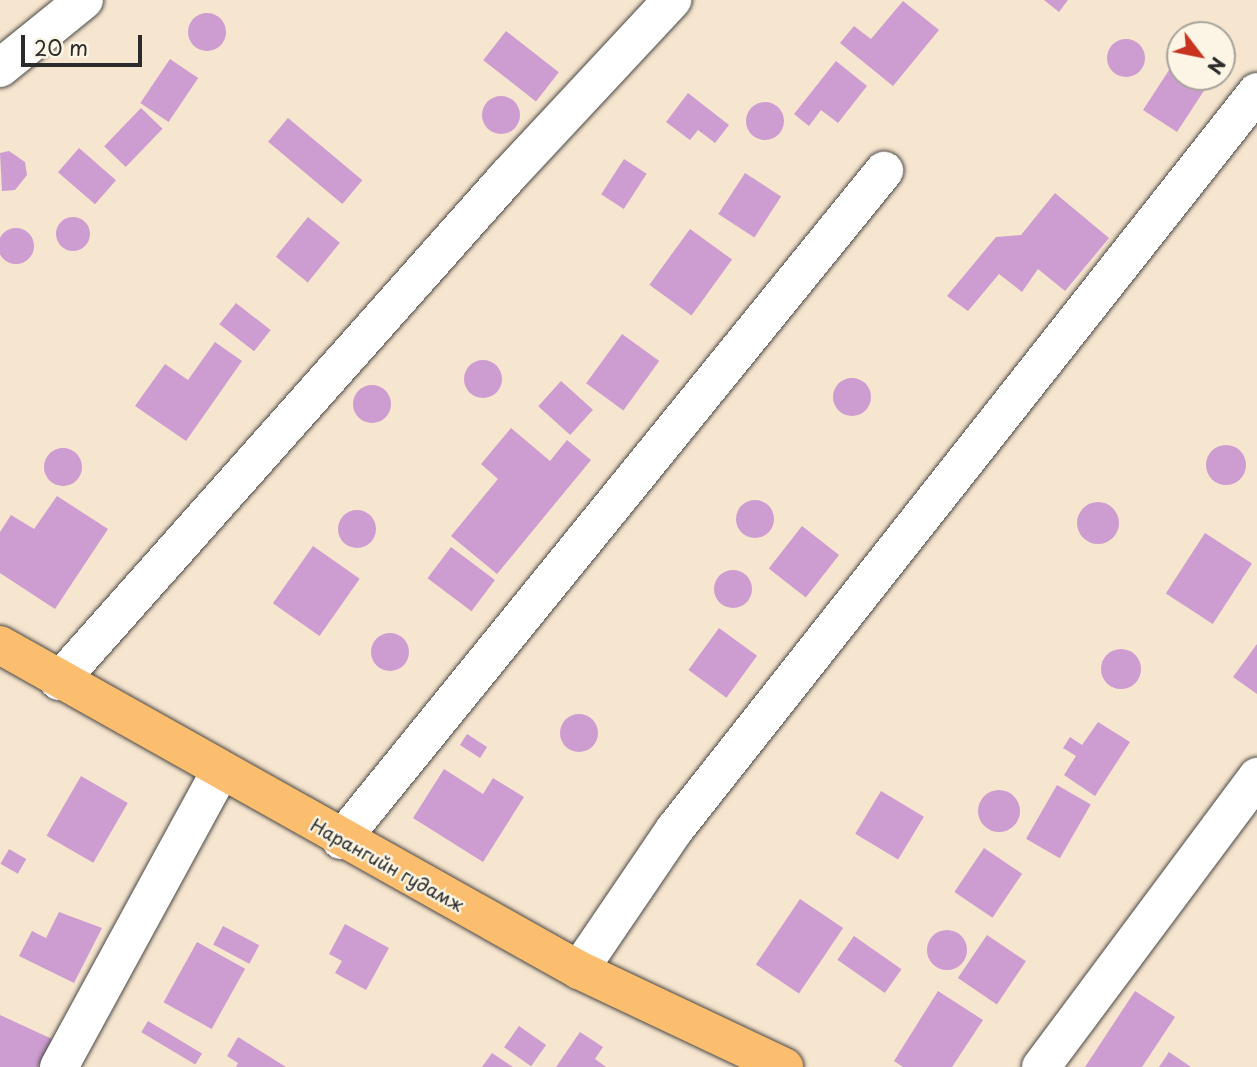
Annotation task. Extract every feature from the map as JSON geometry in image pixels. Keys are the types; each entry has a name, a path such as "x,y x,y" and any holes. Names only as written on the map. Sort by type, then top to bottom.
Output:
{"main road":[{"name":"Нарангийн гудамж","path":"0,645 341,840 579,970 784,1067"}],"street":[{"path":"0,68 85,0"},
{"path":"59,681 499,187 672,0"},
{"path":"579,970 675,829 1257,92"},
{"path":"341,840 884,172"},
{"path":"59,1067 221,770"},
{"path":"1041,1067 1257,777"}],"building":[{"path":"1044,0 1068,0 1059,12"},
{"path":"903,1 939,30 893,86 840,43 854,26 871,39"},
{"path":"207,13 220,19 226,32 220,45 207,51 194,45 188,32 194,19"},
{"path":"506,31 559,72 536,101 483,60"},
{"path":"1126,39 1140,44 1145,58 1140,72 1126,77 1112,72 1107,58 1112,44"},
{"path":"170,59 198,78 169,122 140,103"},
{"path":"836,61 867,86 838,123 821,110 809,126 794,114"},
{"path":"1166,75 1166,91 1204,91 1177,132 1143,110"},
{"path":"688,93 729,125 715,143 698,130 690,140 666,122"},
{"path":"501,96 515,101 520,115 515,129 501,134 487,129 482,115 487,101"},
{"path":"765,102 779,107 784,121 779,135 765,140 751,135 746,121 751,107"},
{"path":"141,108 163,129 126,167 104,146"},
{"path":"288,118 362,180 342,204 268,142"},
{"path":"79,148 116,180 95,204 58,172"},
{"path":"9,151 25,162 27,175 15,190 2,191 0,153"},
{"path":"624,159 647,174 624,209 601,194"},
{"path":"745,173 781,196 754,238 718,214"},
{"path":"1055,193 1109,238 1065,291 1038,269 1022,292 999,274 968,311 947,296 996,237 1021,235"},
{"path":"73,217 85,222 90,234 85,246 73,251 61,246 56,234 61,222"},
{"path":"308,217 340,243 308,282 276,257"},
{"path":"16,228 29,233 34,246 29,259 16,264 3,259 -2,246 3,233"},
{"path":"690,229 732,260 692,315 649,285"},
{"path":"236,303 271,330 254,351 219,324"},
{"path":"622,334 659,361 623,410 586,383"},
{"path":"215,342 242,361 186,441 135,406 165,364 188,380"},
{"path":"483,360 497,365 502,379 497,393 483,398 469,393 464,379 469,365"},
{"path":"852,378 866,383 871,397 866,411 852,416 838,411 833,397 838,383"},
{"path":"561,381 593,410 570,435 538,406"},
{"path":"372,385 386,390 391,404 386,418 372,423 358,418 353,404 358,390"},
{"path":"511,428 550,461 567,440 591,460 497,574 451,536 498,479 481,464"},
{"path":"1226,445 1234,446 1240,451 1245,457 1245,473 1240,479 1234,484 1226,485 1218,484 1212,479 1207,473 1206,465 1207,457 1212,451 1218,446"},
{"path":"63,448 77,453 82,467 77,481 63,486 49,481 44,467 49,453"},
{"path":"57,496 108,529 55,609 0,573 0,532 11,515 34,529"},
{"path":"755,500 769,505 774,519 769,533 755,538 741,533 736,519 741,505"},
{"path":"1098,502 1113,508 1119,523 1113,538 1098,544 1083,538 1077,523 1083,508"},
{"path":"357,510 371,515 376,529 371,543 357,548 343,543 338,529 343,515"},
{"path":"802,526 839,555 806,597 769,569"},
{"path":"1205,533 1252,563 1213,624 1166,593"},
{"path":"313,546 360,579 320,636 273,603"},
{"path":"451,547 495,580 471,611 428,578"},
{"path":"733,570 747,575 752,589 747,603 733,608 719,603 714,589 719,575"},
{"path":"719,628 757,656 726,698 688,670"},
{"path":"390,633 404,638 409,652 404,666 390,671 376,666 371,652 376,638"},
{"path":"1257,644 1257,694 1233,677"},
{"path":"1121,649 1129,650 1135,655 1140,661 1140,677 1135,683 1129,688 1121,689 1113,688 1107,683 1102,677 1101,669 1102,661 1107,655 1113,650"},
{"path":"579,714 592,720 598,733 592,746 579,752 566,746 560,733 566,720"},
{"path":"1098,722 1130,742 1095,796 1064,775 1076,756 1063,748 1070,737 1082,745"},
{"path":"467,734 487,747 480,758 460,745"},
{"path":"444,769 483,794 493,778 524,797 483,862 413,818"},
{"path":"81,776 128,803 93,863 46,836"},
{"path":"1057,785 1091,804 1060,858 1026,839"},
{"path":"999,790 1014,796 1020,811 1014,826 999,832 984,826 978,811 984,796"},
{"path":"881,791 924,817 898,860 855,834"},
{"path":"984,848 1022,874 992,918 954,892"},
{"path":"9,849 26,859 18,874 0,864"},
{"path":"800,899 843,928 799,994 756,964"},
{"path":"59,912 102,928 74,983 19,956 32,931 46,938"},
{"path":"345,924 389,948 366,990 335,973 342,961 329,954"},
{"path":"223,926 259,945 249,964 213,945"},
{"path":"947,930 955,931 961,936 966,942 966,958 961,964 955,969 947,970 939,969 933,964 928,958 927,950 928,942 933,936 939,931"},
{"path":"987,935 1026,961 997,1004 958,978"},
{"path":"854,936 902,969 885,993 837,960"},
{"path":"197,942 245,969 212,1029 164,1002"},
{"path":"938,991 983,1020 952,1067 903,1067 894,1061"},
{"path":"1135,991 1175,1017 1142,1067 1085,1067"},
{"path":"0,1015 52,1039 38,1067 0,1067"},
{"path":"148,1021 202,1053 195,1065 141,1032"},
{"path":"519,1026 546,1045 531,1066 504,1047"},
{"path":"580,1032 603,1047 595,1059 606,1067 556,1067"},
{"path":"238,1037 286,1067 236,1067 238,1063 227,1056"},
{"path":"1169,1052 1191,1067 1159,1067"},
{"path":"492,1053 513,1067 482,1067"}]}
